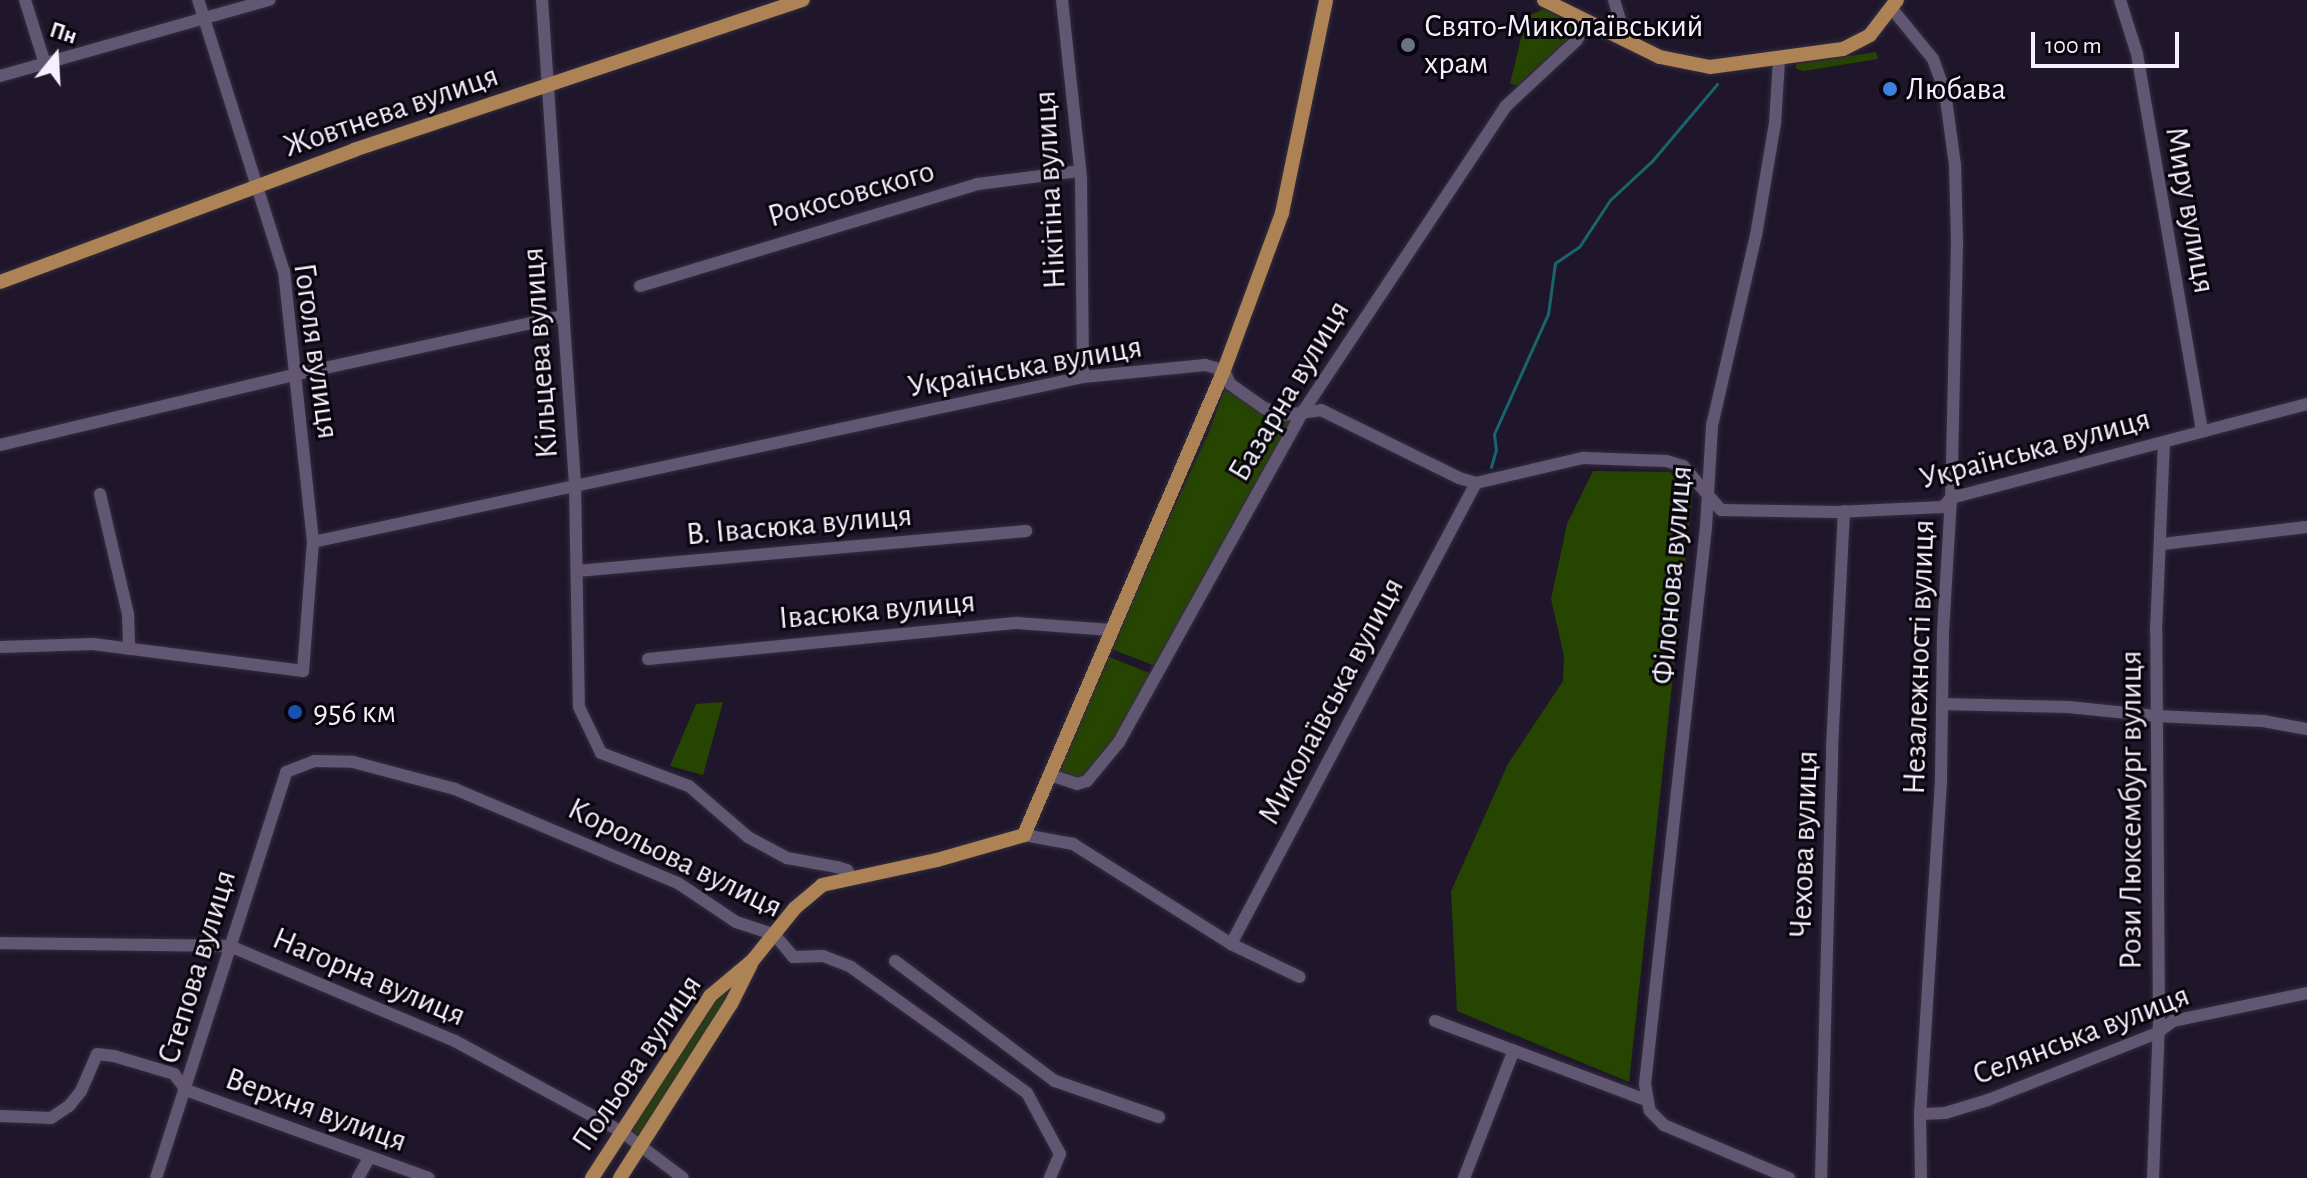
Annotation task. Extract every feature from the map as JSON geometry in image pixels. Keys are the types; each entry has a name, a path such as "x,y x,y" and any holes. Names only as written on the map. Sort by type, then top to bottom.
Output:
{"main road":[{"name":"Жовтнева вулиця","path":"0,282 354,150 803,0"},
{"name":"Базарна вулиця","path":"1024,835 1053,776 1111,630 1224,370 1282,213 1326,0"},
{"path":"1544,0 1660,57 1693,65 1779,60 1843,49 1870,35 1895,5"},
{"path":"753,960 822,885 937,860 1024,835"},
{"name":"Польова вулиця","path":"592,1178 710,996 753,960"},
{"name":"Польова вулиця","path":"620,1178 731,1004 753,960"}],"street":[{"path":"25,0 45,64"},
{"name":"Гоголя вулиця","path":"129,649 303,671 313,542 284,272 198,0"},
{"path":"0,76 269,0"},
{"name":"Кільцева вулиця","path":"542,0 575,484 579,702"},
{"name":"Нікітіна вулиця","path":"1062,0 1080,171 1083,377"},
{"path":"1614,0 1626,40"},
{"name":"Миру вулиця","path":"2120,0 2137,54 2202,430"},
{"name":"Незалежності вулиця","path":"1895,5 1933,59 1945,92 1955,165 1957,256 1951,498 1941,781 1920,1114 1921,1178"},
{"name":"Базарна вулиця","path":"1053,776 1077,784 1087,781 1119,742 1304,410 1505,107 1576,41 1589,22"},
{"name":"Філонова вулиця","path":"1646,1100 1706,527 1712,426 1759,221 1775,123 1779,60"},
{"name":"Рокосовского","path":"640,286 978,184 1080,171"},
{"path":"0,445 297,374 564,316"},
{"name":"Українська вулиця","path":"313,542 1083,377 1205,365 1224,370"},
{"path":"1224,370 1230,384 1264,408 1283,415 1321,410 1358,432 1476,483"},
{"name":"Українська вулиця","path":"1476,483 1583,458 1666,461 1683,466 1721,510 1844,511 1943,507 1951,498 2307,404"},
{"name":"Рози Люксембург вулиця","path":"2153,1178 2157,1033 2156,632 2164,443"},
{"name":"Миколаївська вулиця","path":"1231,944 1476,483"},
{"path":"0,647 93,644 129,649 128,614 100,494"},
{"name":"Чехова вулиця","path":"1821,1178 1832,748 1844,511"},
{"path":"2162,544 2307,527"},
{"name":"В. Івасюка вулиця","path":"577,571 1026,531"},
{"name":"Івасюка вулиця","path":"648,659 1017,623 1111,630"},
{"name":"Корольова вулиця","path":"579,702 589,735 601,753 689,786 748,837 787,858 837,867 847,870 851,877"},
{"path":"1942,704 2068,707 2156,716 2263,721 2307,729"},
{"name":"Корольова вулиця","path":"286,772 314,761 353,762 455,789 678,883 736,922 774,934 784,942 793,957 823,956 851,967 1027,1093 1060,1154 1050,1178"},
{"name":"Степова вулиця","path":"156,1178 286,772"},
{"path":"1024,835 1073,844 1231,944 1300,977"},
{"name":"Нагорна вулиця","path":"0,943 230,946 455,1041 622,1132 683,1178"},
{"path":"895,961 1055,1081 1159,1117"},
{"name":"Селянська вулиця","path":"1920,1114 1945,1113 1988,1100 2157,1033 2173,1021 2307,993"},
{"path":"1435,1021 1646,1100 1650,1111 1664,1125 1789,1178"},
{"path":"1464,1178 1514,1050"},
{"name":"Верхня вулиця","path":"0,1116 51,1118 69,1106 81,1091 97,1054 157,1066 174,1074 186,1090 429,1178"},
{"path":"358,1178 369,1158"}],"green space":[{"path":"1544,9 1576,25 1575,33 1518,85 1510,84 1526,17"},
{"path":"1876,52 1878,59 1803,71 1795,68 1797,64"},
{"path":"1224,390 1295,419 1158,667 1109,648 1209,432"},
{"path":"1593,471 1670,472 1693,491 1629,1082 1457,1011 1451,891 1508,764 1563,681 1564,656 1551,599 1567,524"},
{"path":"1107,656 1154,675 1113,742 1085,778 1074,779 1060,773 1060,768"},
{"path":"723,702 703,775 670,766 696,704"},
{"path":"721,994 728,996 640,1134 636,1134 631,1127 707,1006"}],"waterway":[{"path":"1491,467 1496,450 1494,434 1548,314 1555,263 1579,247 1610,200 1652,161 1717,84"}],"place":[{"name":"Свято-Миколаївський храм","path":"1408,45"},
{"name":"Любава","path":"1890,89"},
{"name":"956 км","path":"295,712"}]}
